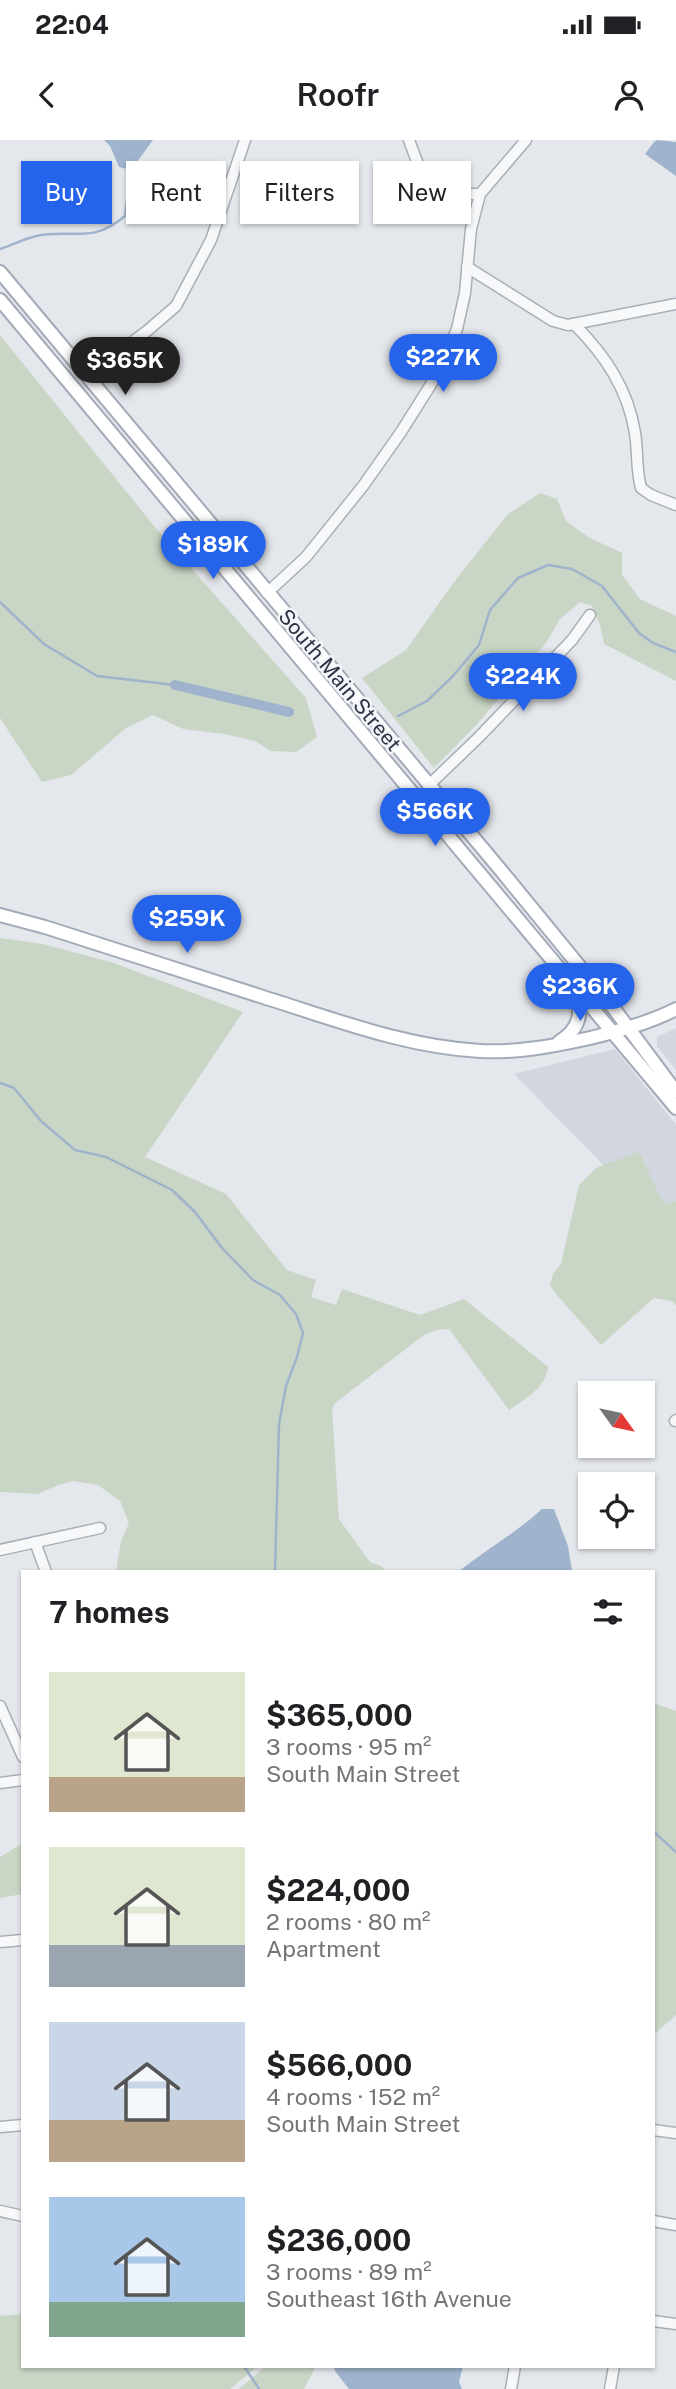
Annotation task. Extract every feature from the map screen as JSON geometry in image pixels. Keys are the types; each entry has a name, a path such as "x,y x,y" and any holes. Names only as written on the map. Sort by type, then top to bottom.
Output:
{"main road":[{"name":"South Main Street","path":"0,272 499,869 628,1028 676,1092"},
{"name":"South Main Street","path":"0,300 676,1108"},
{"path":"72,387 86,376"},
{"path":"253,602 267,593"},
{"path":"414,796 428,786"},
{"path":"482,879 499,869"},
{"path":"0,915 405,1041 444,1048 482,1051 553,1045 628,1028 676,1009"},
{"path":"553,1045 569,1035 578,1023 580,1006 571,982"}],"street":[{"path":"86,376 176,306 211,240 245,140"},
{"path":"409,140 426,178 435,189 450,195 480,194"},
{"path":"267,593 306,557 363,486 433,381 457,329 465,293 471,229 480,194 526,140"},
{"path":"467,267 553,321 574,324 676,304"},
{"path":"574,324 599,350 622,388 633,418 642,488 651,495 676,505"},
{"path":"428,786 572,640 590,615"},
{"path":"0,1550 100,1528"},
{"path":"35,1542 45,1570"},
{"path":"0,1706 21,1753"},
{"path":"0,1783 21,1780"},
{"path":"0,1942 21,1940"},
{"path":"0,2127 21,2125"},
{"path":"655,2130 676,2133"},
{"path":"0,2211 21,2216"},
{"path":"655,2221 676,2225"},
{"path":"655,2321 676,2324"},
{"path":"511,2389 515,2368"},
{"path":"610,2389 614,2368"}],"shaded area":[{"path":"676,1028 676,1070 657,1046 657,1037"},
{"path":"615,1049 676,1125 676,1239 514,1074"}],"green space":[{"path":"0,335 154,526 306,698 317,737 296,752 271,751 255,741 183,729 153,715 126,728 71,775 42,782 0,718"},
{"path":"540,493 557,499 566,521 588,537 622,553 622,575 640,599 676,616 676,681 604,644 592,606 580,602 560,619 546,643 477,724 434,768 362,678 406,650 454,582 508,514"},
{"path":"0,938 43,944 114,963 243,1012 145,1157 226,1194 287,1270 316,1280 311,1297 336,1305 342,1289 420,1315 464,1299 548,1367 539,1387 509,1410 449,1329 437,1330 424,1335 335,1403 332,1409 339,1519 370,1562 385,1570 116,1570 121,1541 129,1523 120,1501 98,1485 73,1481 38,1494 0,1492"},
{"path":"639,1152 664,1204 676,1201 676,1305 672,1301 654,1298 601,1345 550,1285 553,1274 561,1264 579,1185 596,1168"},
{"path":"655,1704 676,1711 676,2015 655,2033"},
{"path":"21,1844 21,1894 0,1898 0,1857"},
{"path":"21,2314 21,2368 256,2368 230,2389 0,2389 0,2316"},
{"path":"264,2368 315,2368 304,2389 239,2389"}],"water":[{"path":"104,140 153,140 138,161 126,161 126,169 119,167 110,146"},
{"path":"657,140 676,142 676,176 645,154"},
{"path":"542,1509 554,1509 568,1546 572,1570 460,1570"},
{"path":"334,2368 462,2368 459,2382 462,2389 349,2389"}],"waterway":[{"path":"0,249 36,236 102,230 125,216 126,208"},
{"path":"398,716 427,701 453,676 479,645 490,610 518,578 548,565 572,569 602,586 639,633 653,643 676,652"},
{"path":"0,602 44,644 97,676 175,685"},
{"path":"175,685 289,712"},
{"path":"0,1083 14,1088 41,1121 75,1150 106,1157 172,1190 195,1212 222,1248 253,1280 280,1295 296,1314 303,1333 286,1386 279,1424 275,1570"},
{"path":"655,1833 676,1852"},
{"path":"245,2368 259,2389"}]}
